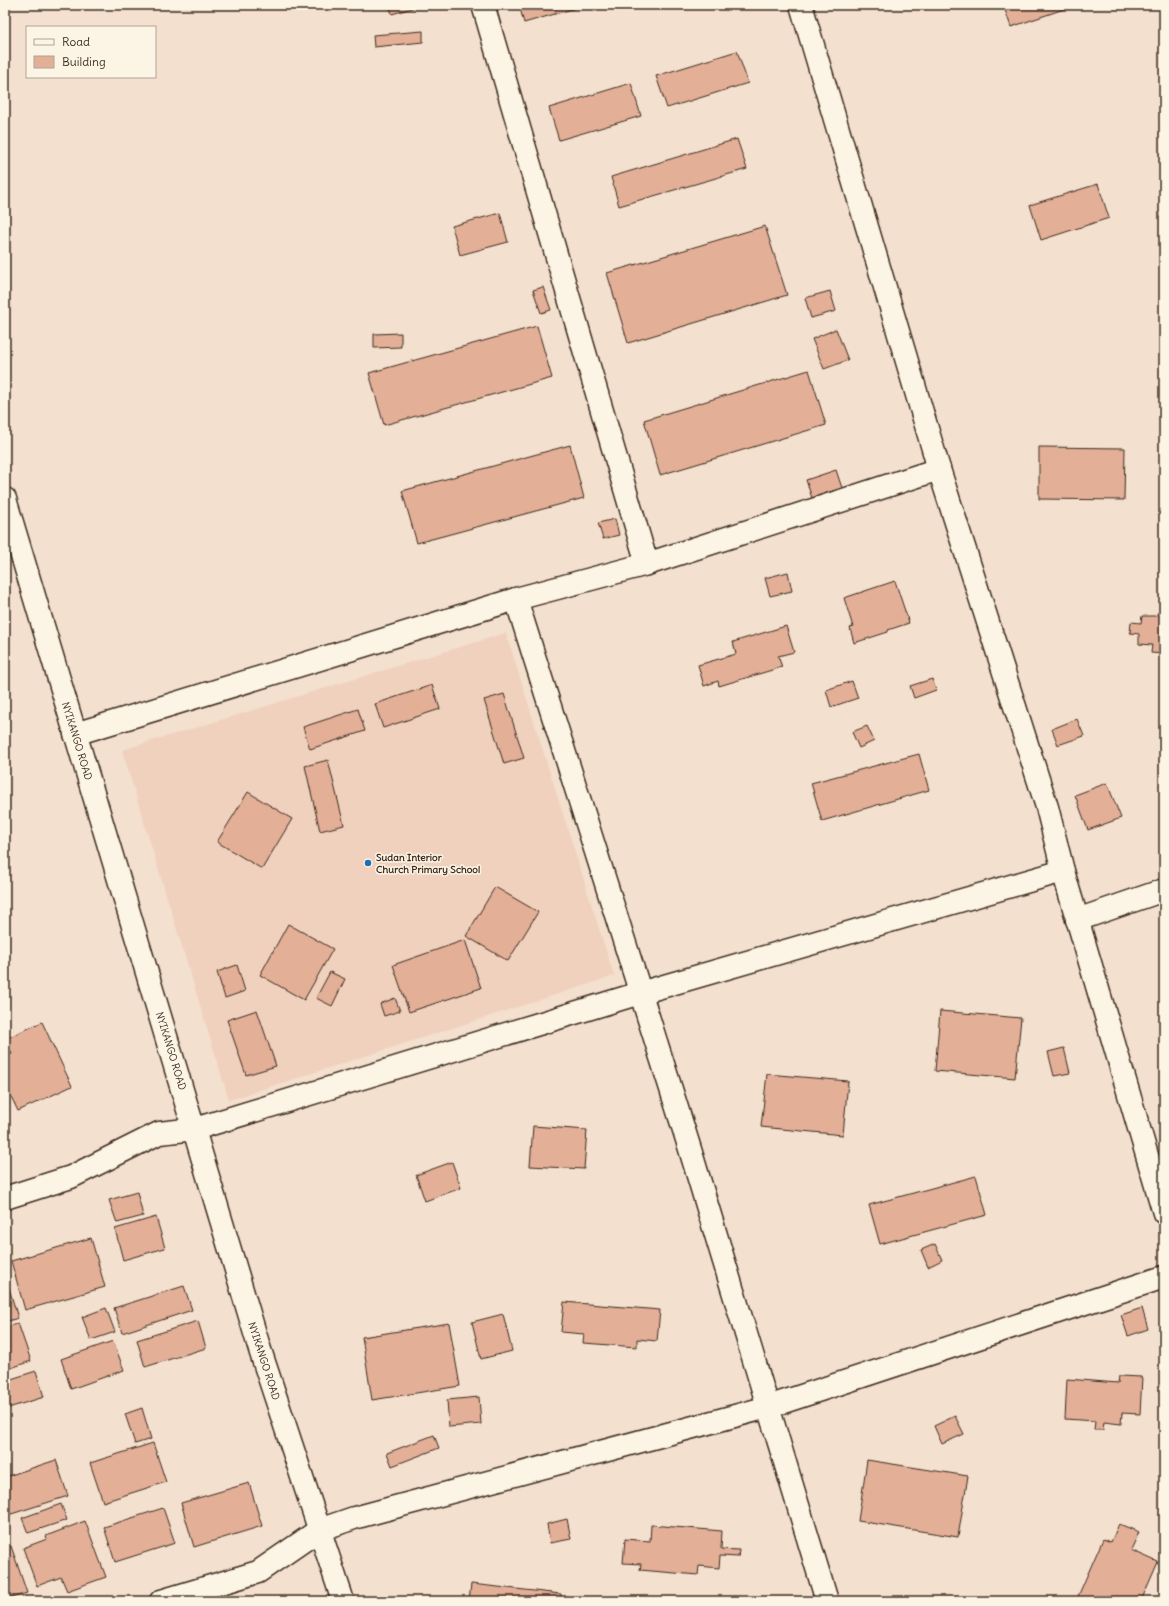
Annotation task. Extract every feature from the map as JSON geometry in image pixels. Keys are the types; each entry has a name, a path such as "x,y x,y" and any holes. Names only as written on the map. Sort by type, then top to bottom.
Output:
{"street":[{"path":"484,5 647,564"},
{"path":"801,5 940,469 1047,807 1063,871 1164,1213"},
{"path":"75,734 516,599 647,564 940,469"},
{"name":"NYIKANGO ROAD","path":"7,510 195,1129 260,1350 343,1601"},
{"path":"516,599 640,993 828,1601"},
{"path":"5,1198 71,1177 159,1133 195,1129 640,993 1063,871"},
{"path":"1078,920 1164,890"},
{"path":"160,1601 258,1572 319,1530 354,1518 768,1406 1164,1277"}],"shaded area":[{"name":"Sudan Interior Church Primary School","path":"506,633 614,976 229,1100 122,750"}],"building":[{"path":"389,5 422,5 392,14"},
{"path":"519,5 586,5 524,23"},
{"path":"1011,5 1066,5 1067,8 1011,27 1004,7"},
{"path":"423,31 423,42 374,47 373,35"},
{"path":"737,51 748,83 667,108 656,76"},
{"path":"631,83 641,116 559,140 549,108"},
{"path":"737,139 747,169 619,206 611,177"},
{"path":"1098,184 1109,218 1041,240 1030,205"},
{"path":"500,213 508,242 460,255 452,226"},
{"path":"765,226 787,295 628,343 607,273"},
{"path":"543,287 551,310 541,313 533,290"},
{"path":"830,291 836,311 811,318 805,298"},
{"path":"537,326 552,378 384,425 369,373"},
{"path":"836,329 848,360 824,369 812,339"},
{"path":"401,333 401,347 374,348 374,334"},
{"path":"809,370 826,425 660,475 644,420"},
{"path":"570,445 584,498 417,543 402,491"},
{"path":"1039,447 1125,448 1124,500 1039,499"},
{"path":"836,470 842,488 812,498 806,480"},
{"path":"615,519 619,535 603,539 598,523"},
{"path":"788,572 792,591 770,596 765,578"},
{"path":"895,581 909,623 888,630 888,632 854,643 850,628 853,627 844,598"},
{"path":"1157,613 1164,613 1164,654 1151,653 1152,645 1139,644 1139,634 1130,633 1131,622 1141,623 1142,616 1157,616"},
{"path":"786,626 794,652 778,656 782,667 719,686 718,681 704,686 698,665 736,654 733,642"},
{"path":"932,679 936,690 914,698 910,686"},
{"path":"852,681 858,698 831,707 826,690"},
{"path":"432,685 440,709 383,728 375,704"},
{"path":"504,694 524,758 504,764 484,700"},
{"path":"358,709 365,731 310,749 303,727"},
{"path":"1077,719 1084,736 1058,745 1052,729"},
{"path":"867,726 874,741 859,748 852,732"},
{"path":"919,754 929,790 822,821 811,783"},
{"path":"328,760 344,825 320,831 305,766"},
{"path":"1107,783 1121,818 1088,830 1075,795"},
{"path":"248,792 292,819 262,869 217,842"},
{"path":"495,887 538,912 508,961 466,936"},
{"path":"288,924 333,949 304,1000 260,975"},
{"path":"465,940 481,988 409,1012 393,965"},
{"path":"237,965 245,991 225,998 217,972"},
{"path":"330,972 345,979 332,1006 316,998"},
{"path":"395,998 400,1011 384,1016 380,1004"},
{"path":"257,1010 276,1066 246,1075 227,1020"},
{"path":"940,1011 1021,1018 1015,1078 935,1071"},
{"path":"42,1022 72,1086 18,1111 5,1084 5,1057 12,1054 5,1039"},
{"path":"1064,1048 1070,1073 1054,1076 1048,1052"},
{"path":"767,1074 848,1081 843,1135 761,1127"},
{"path":"533,1126 587,1130 584,1169 530,1166"},
{"path":"452,1162 461,1188 425,1201 416,1175"},
{"path":"976,1176 987,1215 880,1244 869,1205"},
{"path":"137,1192 143,1216 117,1223 109,1200"},
{"path":"156,1217 165,1248 123,1260 115,1229"},
{"path":"91,1238 105,1287 25,1310 11,1261"},
{"path":"935,1244 942,1260 928,1267 921,1250"},
{"path":"8,1285 18,1318 5,1322 5,1286"},
{"path":"184,1286 192,1310 122,1333 114,1308"},
{"path":"564,1302 660,1310 657,1341 637,1339 637,1347 583,1343 584,1334 561,1332"},
{"path":"106,1308 115,1332 91,1340 82,1317"},
{"path":"1142,1308 1148,1329 1128,1336 1121,1315"},
{"path":"503,1314 512,1351 481,1359 472,1322"},
{"path":"198,1321 206,1348 145,1367 137,1340"},
{"path":"18,1323 31,1361 5,1370 5,1328"},
{"path":"449,1323 460,1386 372,1400 362,1337"},
{"path":"113,1341 124,1370 71,1389 61,1359"},
{"path":"36,1371 44,1397 5,1409 5,1381"},
{"path":"1119,1376 1142,1377 1140,1414 1122,1413 1121,1424 1104,1422 1103,1430 1094,1430 1095,1421 1065,1419 1067,1379 1118,1383"},
{"path":"479,1397 481,1424 449,1427 447,1400"},
{"path":"142,1408 151,1439 135,1444 125,1414"},
{"path":"955,1416 964,1434 942,1444 934,1426"},
{"path":"434,1435 439,1448 392,1466 387,1453"},
{"path":"153,1443 166,1482 103,1502 90,1463"},
{"path":"56,1460 68,1496 5,1516 5,1477"},
{"path":"867,1460 968,1476 958,1537 858,1521"},
{"path":"249,1483 262,1526 194,1547 181,1503"},
{"path":"61,1504 67,1520 28,1533 22,1518"},
{"path":"163,1508 175,1543 115,1562 104,1527"},
{"path":"567,1519 571,1539 550,1543 547,1524"},
{"path":"85,1521 106,1577 67,1591 61,1577 37,1586 23,1548 47,1539 46,1536"},
{"path":"1119,1524 1139,1532 1131,1550 1158,1562 1141,1601 1076,1601 1103,1539 1111,1542"},
{"path":"651,1525 722,1531 721,1549 739,1550 738,1557 720,1556 719,1568 699,1566 698,1575 640,1570 641,1564 623,1563 625,1539 650,1541"},
{"path":"11,1546 27,1593 5,1600 5,1548"},
{"path":"471,1584 561,1594 561,1601 469,1601"}],"place":[{"name":"Sudan Interior Church Primary School","path":"368,863"}]}
